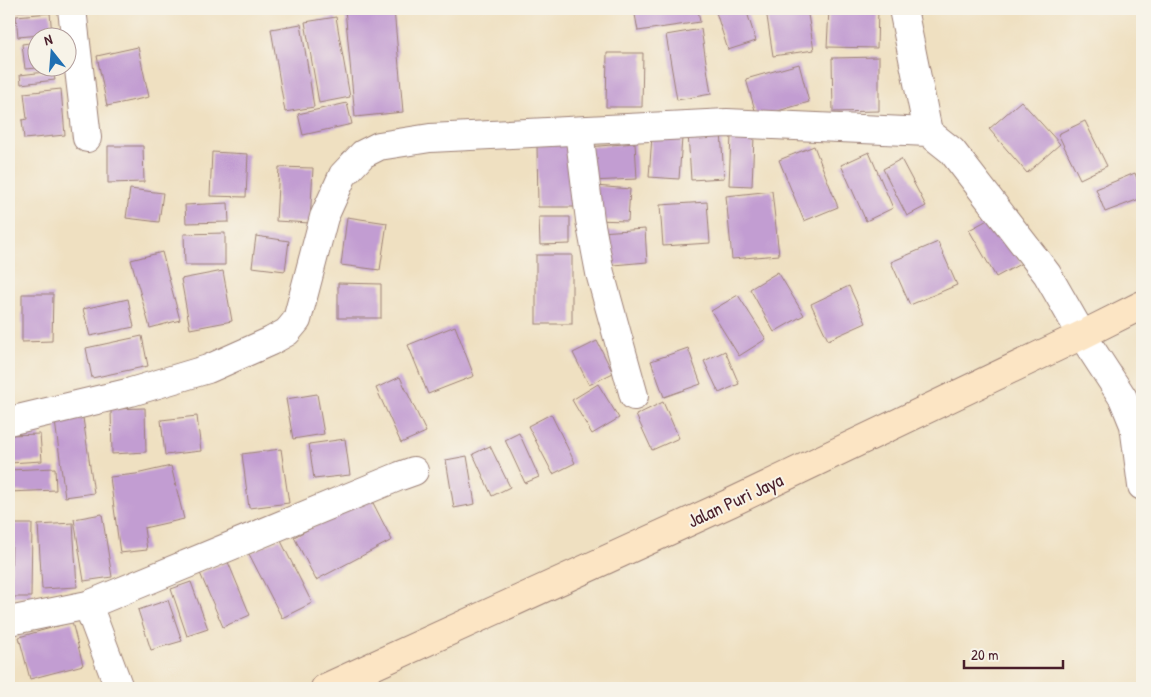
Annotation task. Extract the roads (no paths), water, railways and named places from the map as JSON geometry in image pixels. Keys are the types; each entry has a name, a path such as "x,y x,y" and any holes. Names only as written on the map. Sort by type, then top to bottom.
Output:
{"street":[{"path":"72,9 87,138"},
{"path":"903,9 928,132"},
{"path":"9,420 131,392 208,369 287,332 297,320 324,216 343,175 364,154 379,146 430,138 727,122 928,132 952,151 1047,274 1082,336 1123,398 1134,425 1142,486"},
{"path":"579,131 590,220 600,273 634,396"},
{"name":"Jalan Puri Jaya","path":"325,688 730,503 1082,336 1142,305"},
{"path":"9,621 88,605 400,476 414,472"},
{"path":"88,605 116,677"}]}
